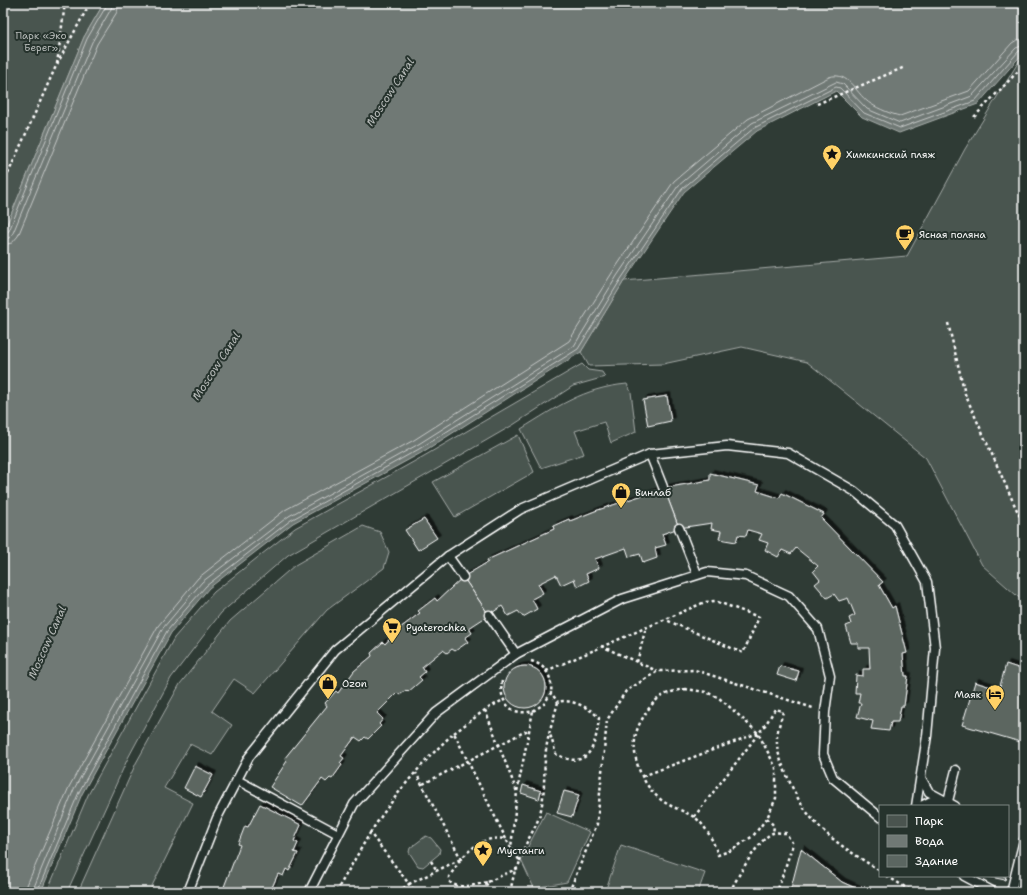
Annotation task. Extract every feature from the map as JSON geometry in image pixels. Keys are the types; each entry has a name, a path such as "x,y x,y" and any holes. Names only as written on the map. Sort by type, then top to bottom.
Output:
{"lane":[{"path":"188,892 217,818 250,757 335,650 448,556 521,509 650,454 727,446 788,453 854,490 895,525 927,582 935,648 927,736 916,805"},
{"path":"650,454 663,487"},
{"path":"679,528 697,574"},
{"path":"448,556 463,577"},
{"path":"309,892 354,804 436,713 516,654 622,599 707,572 746,576 789,596 818,629 830,676 825,712 823,754 832,778 879,816"},
{"path":"489,615 516,654"},
{"path":"948,801 956,770"},
{"path":"921,778 929,792 954,805"},
{"path":"237,780 338,834"},
{"path":"923,805 931,801 948,801"},
{"path":"1011,892 1024,840"},
{"path":"966,877 994,892"}],"path":[{"path":"56,66 65,3"},
{"path":"3,185 56,66 90,3"},
{"path":"974,117 1024,65"},
{"path":"817,104 905,67"},
{"path":"948,323 966,394 1024,526"},
{"path":"546,671 705,602 715,601 759,617 743,653 666,620"},
{"path":"636,662 646,627"},
{"path":"601,646 658,671 695,670 825,712"},
{"path":"504,676 501,687 503,700 509,708 516,711 533,711 544,704 551,693 551,679 541,665 525,661"},
{"path":"569,892 597,824 607,720 626,691 658,671"},
{"path":"685,689 706,692 719,698 758,733 776,768 776,798 768,818 753,836 732,850 718,855 705,828 694,817 668,805 652,792 636,762 634,747 637,728 648,707 660,696 668,692 685,689"},
{"path":"551,693 558,702"},
{"path":"336,892 370,833 404,784 416,773 437,748 454,733 485,710 503,700"},
{"path":"550,734 556,754 568,760 579,760 588,754 597,736 599,718 594,712 586,707 564,700 558,702"},
{"path":"506,839 500,838 487,840 474,846 461,859 449,877 452,884 463,886 488,882 518,868 521,854 539,818 545,783 546,749 558,702"},
{"path":"694,817 758,733 775,708 783,710 777,744 792,789 799,802 817,826 836,842 879,870"},
{"path":"485,710 517,792"},
{"path":"511,848 517,792 533,711"},
{"path":"423,784 529,730"},
{"path":"454,733 506,839 520,862"},
{"path":"643,776 758,733"},
{"path":"416,773 461,859"},
{"path":"768,818 774,826 773,833"},
{"path":"370,833 416,892"},
{"path":"730,892 740,872 761,841 773,833 786,833 793,844 777,892"},
{"path":"500,838 511,848"},
{"path":"398,892 409,884 461,859"},
{"path":"431,862 436,871"},
{"path":"510,892 515,869"},
{"path":"889,877 913,892"},
{"path":"483,892 488,882"}],"green space":[{"name":"Парк «Эко Берег»","path":"3,3 104,3 84,37 3,234"},
{"path":"1024,53 1024,602 982,565 926,458 807,362 742,347 663,364 589,366 581,352 624,281 907,256 965,149"},
{"path":"582,364 588,370 602,372 605,377 573,386 513,425 288,555 221,613 171,678 128,758 67,892 47,892 88,795 174,638 214,592 295,528 424,456"},
{"path":"627,384 631,392 636,432 611,443 604,422 575,431 584,454 541,468 521,429 559,406 584,394 611,386"},
{"path":"518,435 534,472 455,517 433,482"},
{"path":"363,526 380,532 389,552 384,568 327,610 255,693 234,679 212,711 232,725 212,755 190,744 164,788 193,803 149,892 78,892 136,763 180,684 230,621 295,565"},
{"path":"546,812 590,832 567,882 534,888 521,860"},
{"path":"426,836 431,838 440,849 439,854 423,867 418,866 409,852 410,848"},
{"path":"621,845 705,873 698,892 605,892"}],"water":[{"name":"Moscow Canal","path":"104,3 1024,3 1024,52 978,104 899,133 862,117 836,91 757,131 684,192 624,281 581,352 421,453 293,523 209,588 171,633 82,794 41,892 3,892 3,234 84,37"}],"building":[{"path":"667,396 671,421 648,426 643,400"},
{"path":"710,473 759,485 757,491 779,498 782,493 824,514 821,518 883,582 879,585 892,608 895,606 907,653 903,654 905,676 908,676 904,706 901,706 898,722 891,722 889,731 871,729 873,721 857,717 861,703 858,703 860,693 855,693 856,675 863,676 863,669 870,669 869,648 858,648 858,643 851,643 846,626 851,624 849,618 855,615 848,598 839,601 834,594 827,598 815,584 820,580 813,571 818,566 796,548 791,554 782,550 778,557 765,550 768,543 759,540 762,534 748,530 746,536 738,535 736,542 719,539 721,531 711,529 712,523 679,528 664,488 710,480"},
{"path":"664,488 679,528 662,534 666,545 655,548 657,558 643,563 640,554 629,557 626,548 595,559 599,568 586,574 589,581 577,587 574,579 561,585 556,575 538,584 543,593 532,599 537,609 523,617 518,611 508,616 502,606 489,615 463,577 488,562 487,560 554,529 553,526 569,519 570,521"},
{"path":"424,519 437,538 418,550 405,530"},
{"path":"463,577 489,615 469,628 472,633 465,638 468,642 455,651 452,649 447,653 443,650 422,667 425,672 419,677 422,680 408,692 406,690 400,695 397,693 377,713 383,719 379,724 381,726 368,739 365,737 361,741 355,737 341,756 344,758 340,763 342,765 332,779 330,778 326,782 322,779 302,806 270,787 287,761 284,759 327,706 325,703 336,691 338,693 354,671 372,656 371,653 383,642 385,644 400,628 420,613 418,611 435,598 437,601"},
{"name":"Маяк","path":"1006,664 1024,670 1024,743 962,725 975,682 994,688 992,695 997,697"},
{"path":"521,666 529,666 537,669 543,675 546,687 543,699 537,705 529,708 521,708 513,705 507,699 504,691 504,683 507,675 513,669"},
{"path":"780,666 799,671 796,681 777,675"},
{"path":"195,766 213,775 201,797 184,788"},
{"path":"523,785 541,791 539,799 521,793"},
{"path":"564,791 579,795 572,817 557,813"},
{"path":"260,804 301,825 294,841 298,843 294,852 298,853 289,871 286,869 283,876 278,874 270,892 222,892 240,845 238,844 245,826 248,827"},
{"path":"801,849 842,882 864,892 790,892"},
{"path":"991,877 1006,877 1005,880"}],"place":[{"name":"Химкинский пляж","path":"832,171"},
{"name":"Ясная поляна","path":"905,251"},
{"name":"Винлаб","path":"621,509"},
{"name":"Pyaterochka","path":"392,644"},
{"name":"Ozon","path":"328,700"},
{"name":"Маяк","path":"995,711"},
{"name":"Мустанги","path":"483,867"}]}
